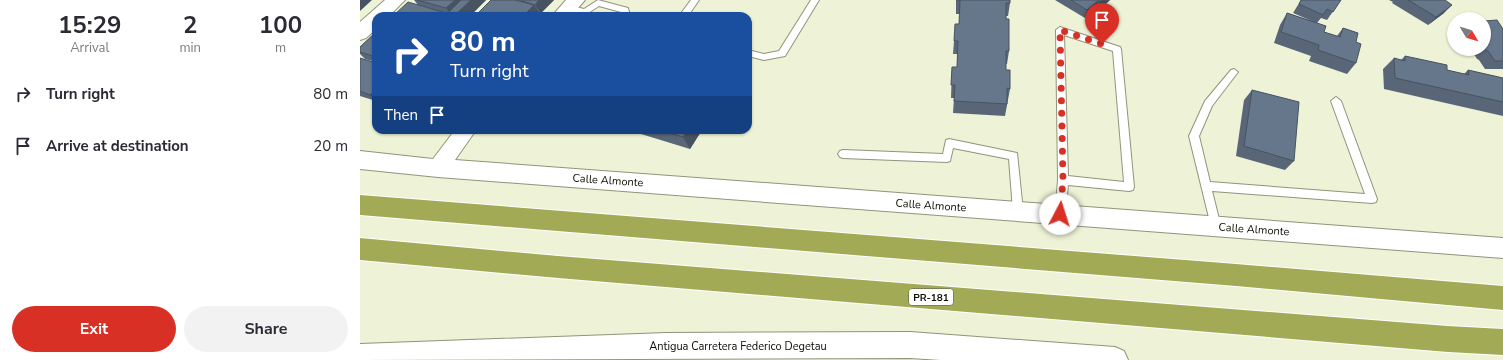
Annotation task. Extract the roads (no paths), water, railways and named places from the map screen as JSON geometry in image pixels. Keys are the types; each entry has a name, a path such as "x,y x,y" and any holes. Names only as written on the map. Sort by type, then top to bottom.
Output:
{"highway":[{"path":"360,205 1236,275 1503,298"},
{"name":"PR-181","path":"360,249 646,274 1448,339 1503,342"}],"street":[{"path":"382,12 396,0"},
{"path":"360,33 372,22"},
{"path":"438,168 463,134"},
{"name":"Calle Almonte","path":"360,160 438,168 1503,248"},
{"name":"Antigua Carretera Federico Degetau","path":"360,358 665,353 910,345 979,355 1115,360"}],"lane":[{"path":"686,12 695,0"},
{"path":"752,54 764,57 782,54 815,0"},
{"path":"575,10 598,3 625,10 625,12"},
{"path":"1060,214 1063,180 1060,30 1117,49 1129,187 1063,180"},
{"path":"1216,227 1194,136 1208,104 1234,72"},
{"path":"1207,186 1372,199 1336,101"},
{"path":"843,154 948,158 949,143 1014,156 1018,211"}]}
